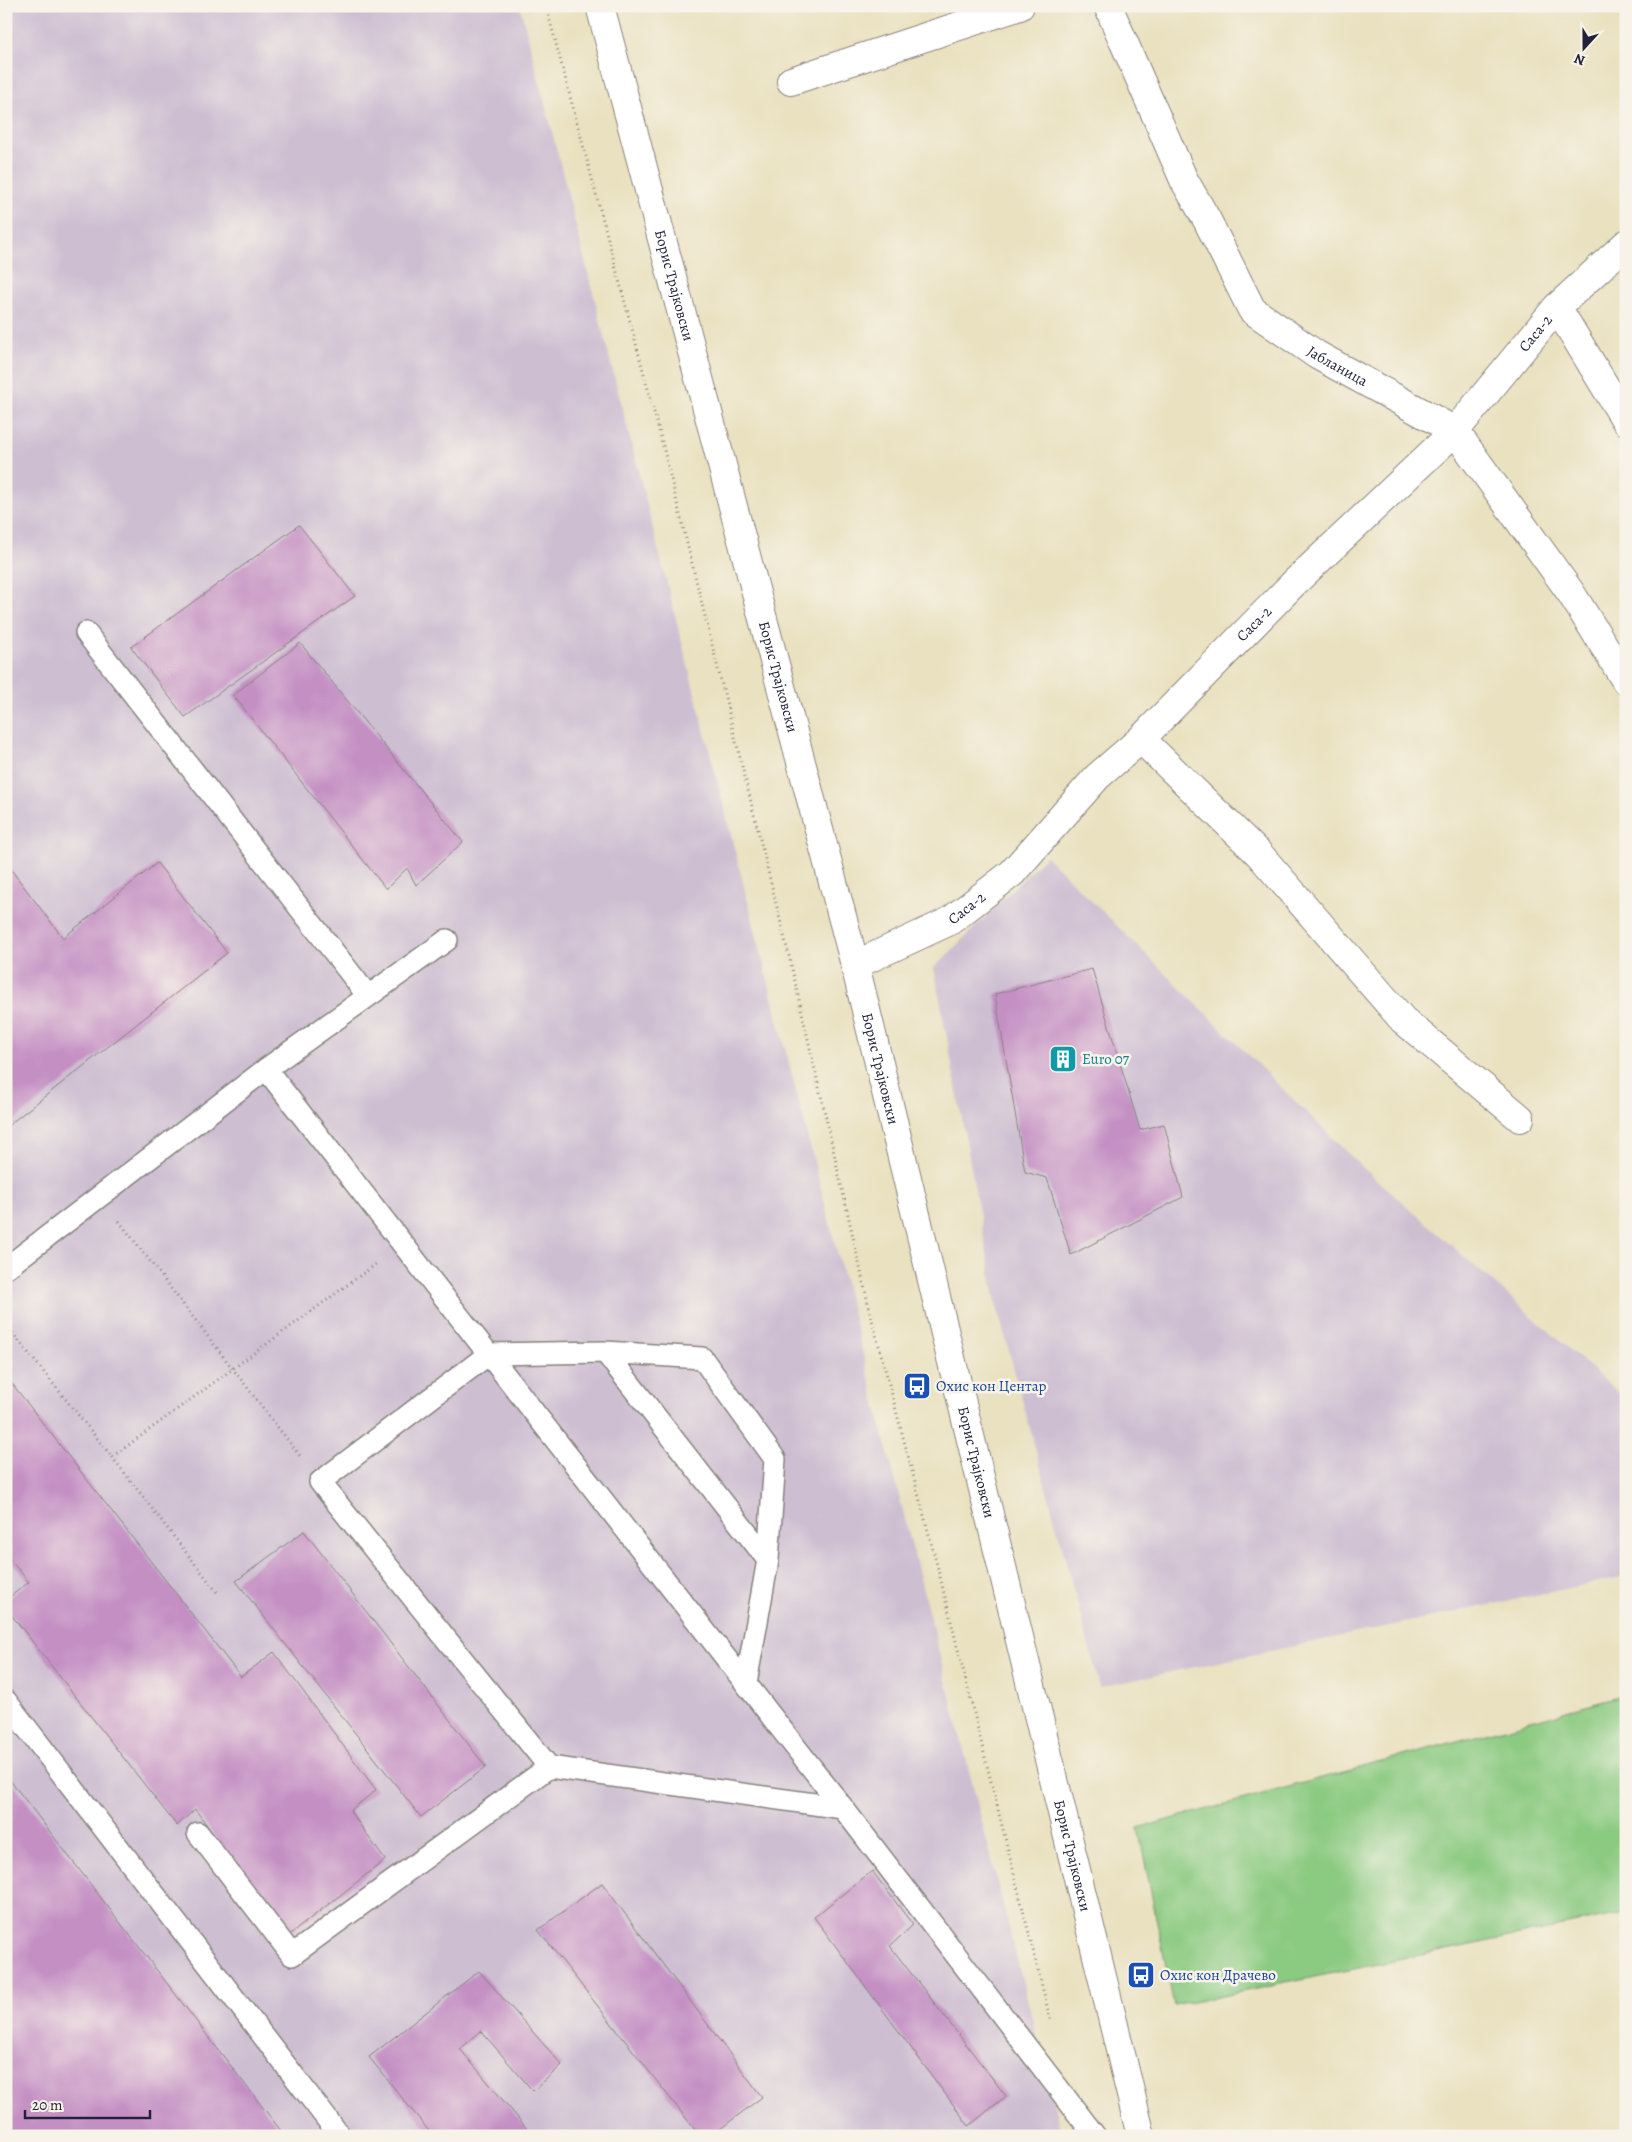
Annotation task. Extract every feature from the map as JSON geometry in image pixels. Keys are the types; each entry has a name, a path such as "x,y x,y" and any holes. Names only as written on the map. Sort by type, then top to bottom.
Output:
{"street":[{"name":"Борис Трајковски","path":"600,6 855,965 1141,2136"},
{"path":"790,81 1020,6"},
{"name":"Јабланица","path":"1108,6 1184,180 1207,220 1252,310 1317,355 1455,432 1571,593 1626,681"},
{"name":"Саса-2","path":"855,965 950,921 1012,873 1097,777 1141,739 1294,583 1455,432 1557,307 1626,244"},
{"path":"1557,307 1626,420"},
{"path":"1141,739 1259,854 1403,1020 1520,1118"}],"lane":[{"path":"86,633 368,996"},
{"path":"6,1268 266,1069 446,940"},
{"path":"266,1069 843,1808 1095,2136"},
{"path":"605,1352 768,1560"},
{"path":"746,1684 768,1560 775,1459 702,1358 605,1352 489,1354 320,1482 549,1767 843,1808"},
{"path":"6,1701 340,2136"},
{"path":"198,1833 292,1955 549,1767"}],"path":[{"path":"546,6 666,458 790,960 870,1316 936,1561 1053,2032"},
{"path":"100,1196 320,1482"},
{"path":"112,1457 403,1245"},
{"path":"6,1325 217,1592"}],"shaded area":[{"path":"6,6 520,6 1062,2136 6,2136"},
{"path":"1046,856 1362,1167 1626,1399 1626,1576 1100,1687 996,1303 934,968"}],"green space":[{"path":"1626,1695 1626,1913 1174,2006 1138,1828"}],"building":[{"path":"299,525 355,596 185,717 131,647"},
{"path":"300,643 463,842 416,885 407,868 386,889 233,695"},
{"path":"6,863 63,938 157,863 227,953 6,1127"},
{"name":"Euro 07","path":"1092,969 1140,1130 1164,1124 1183,1197 1071,1255 1047,1178 1025,1172 995,994"},
{"path":"6,1376 241,1677 274,1652 376,1790 350,1811 385,1860 288,1936 195,1809 177,1826 6,1608 6,1600 29,1582 6,1555"},
{"path":"304,1531 486,1767 421,1817 236,1581"},
{"path":"6,1775 285,2136 6,2136"},
{"path":"872,1871 913,1925 890,1946 1006,2096 969,2126 814,1917"},
{"path":"602,1883 762,2097 711,2136 700,2136 538,1930"},
{"path":"479,1971 562,2065 533,2091 481,2031 460,2049 533,2136 433,2136 369,2057"}],"place":[{"name":"Euro 07","path":"1063,1059"},
{"name":"Охис кон Центар","path":"917,1386"},
{"name":"Охис кон Драчево","path":"1141,1975"}]}
